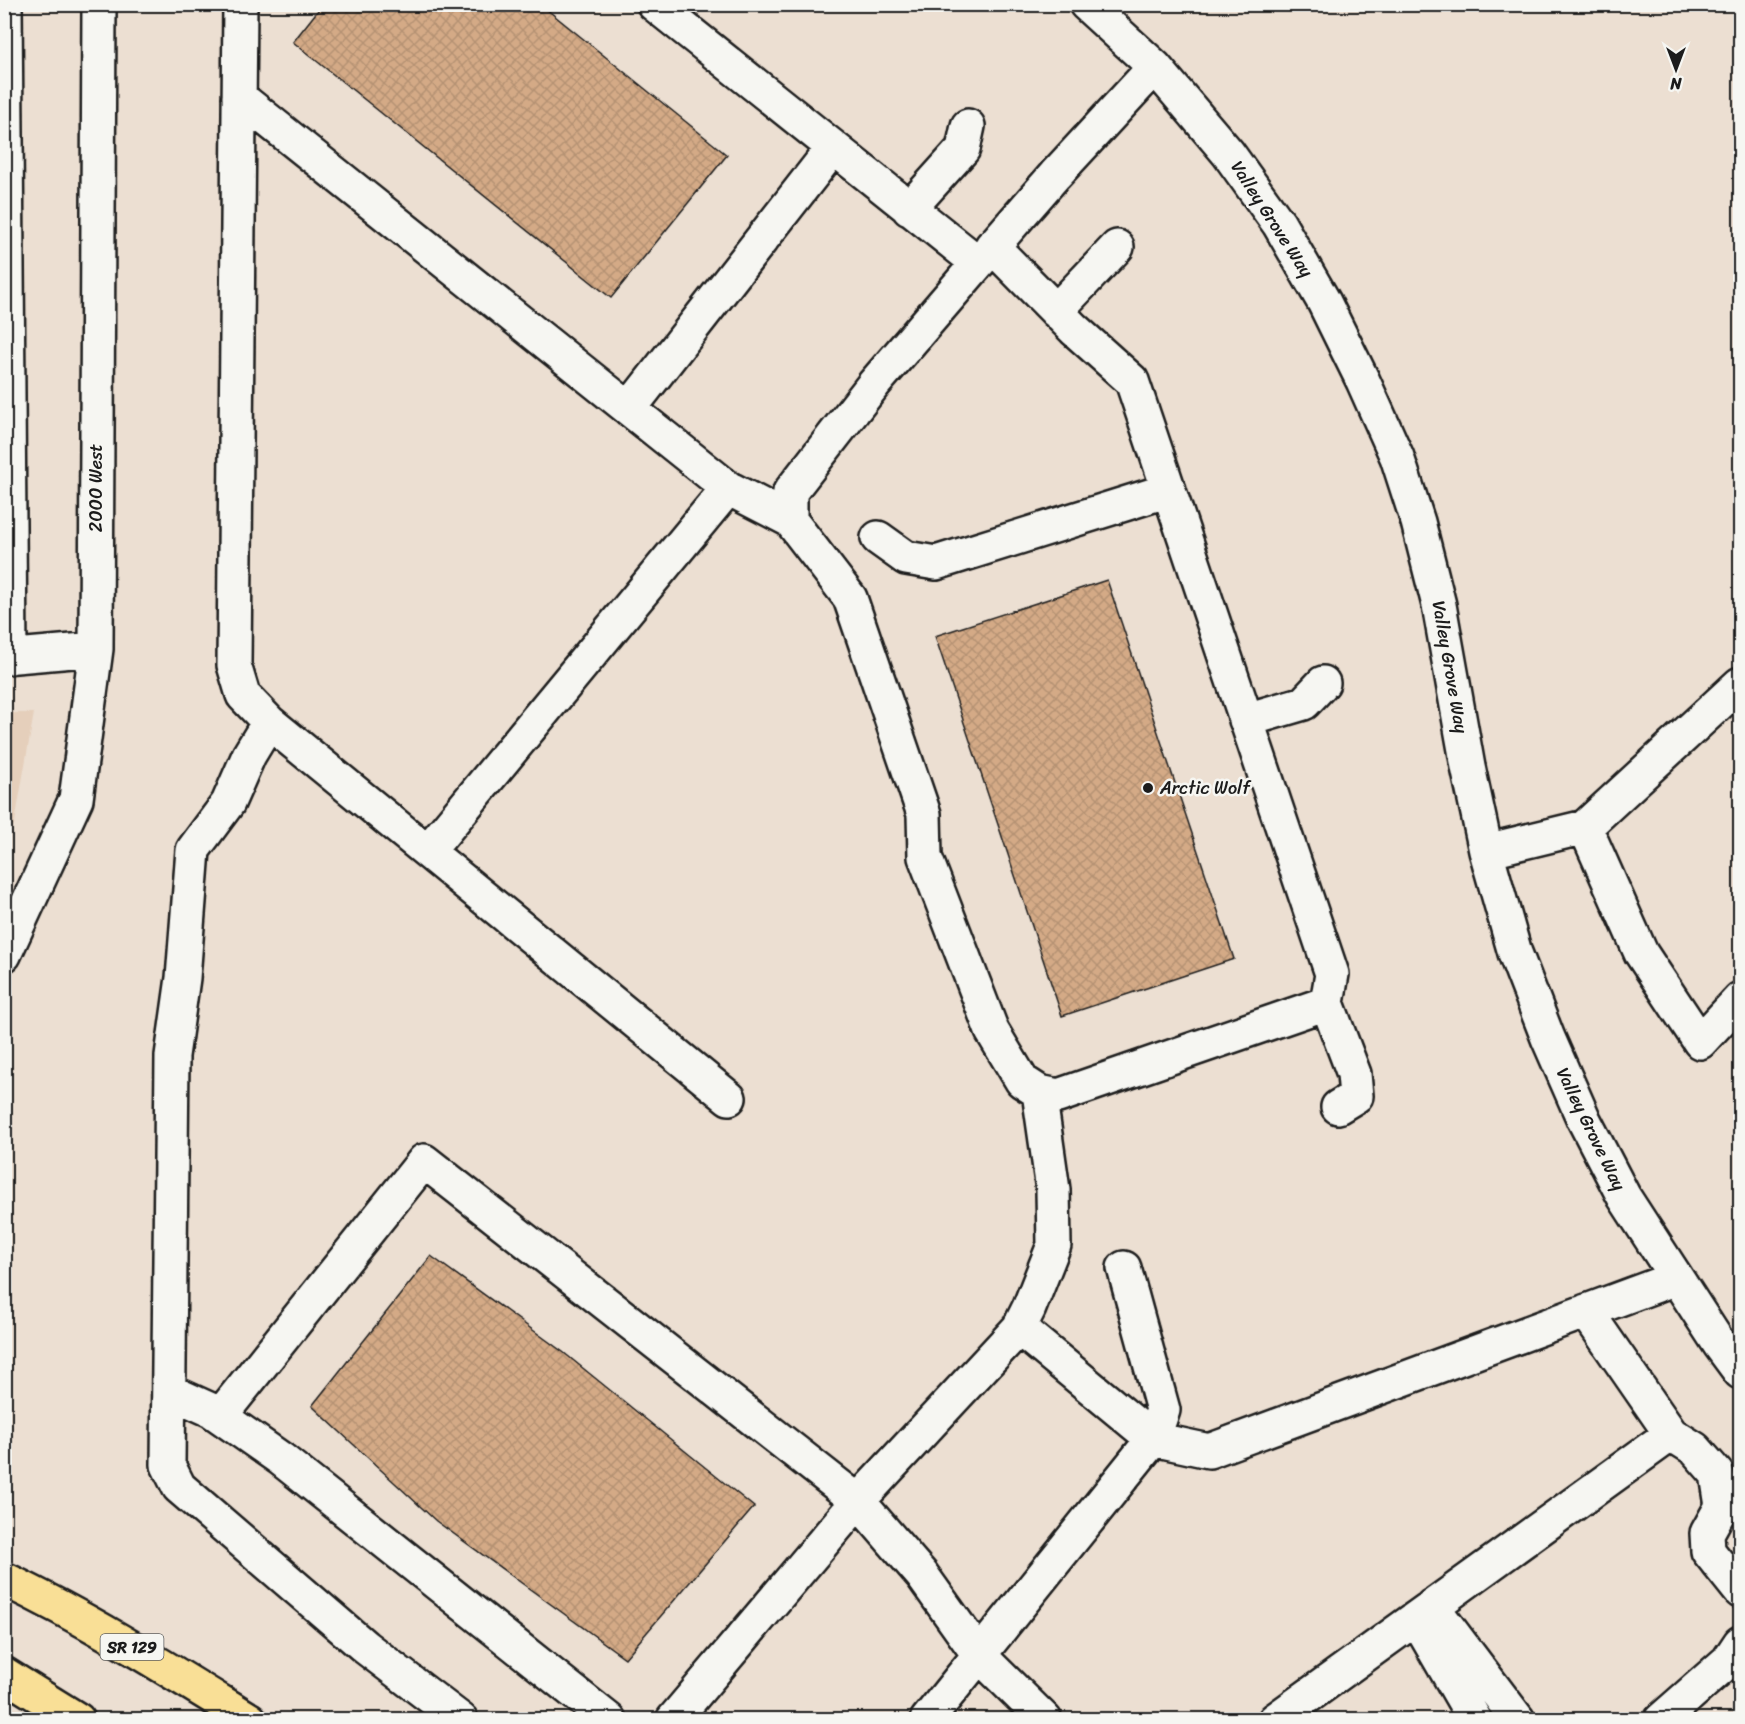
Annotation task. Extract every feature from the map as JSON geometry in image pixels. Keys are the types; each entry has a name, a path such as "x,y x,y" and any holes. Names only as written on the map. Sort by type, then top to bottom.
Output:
{"main road":[{"name":"SR 129","path":"4,1579 54,1603 154,1659 250,1719"},
{"path":"4,1674 78,1719"}],"street":[{"path":"5,4 7,657 96,649"},
{"name":"2000 West","path":"4,955 76,799 96,649 99,4"},
{"path":"240,4 234,665 243,695 269,722 729,1098"},
{"path":"654,4 909,209 985,255 1056,311 1132,381 1332,974 1327,1003 1354,1074 1356,1096 1338,1107"},
{"name":"Valley Grove Way","path":"1086,4 1155,67 1228,153 1279,224 1324,302 1397,457 1418,522 1440,605 1468,767 1486,851 1515,953 1548,1038 1584,1120 1624,1197 1740,1372"},
{"path":"790,520 790,492 874,384 1055,175 1155,67"},
{"path":"239,97 728,488 790,520 850,598 924,814 925,856 992,1031 1022,1081 1039,1092 1058,1096 1327,1003"},
{"path":"909,209 963,148 968,126"},
{"path":"629,409 833,148"},
{"path":"1056,311 1117,247"},
{"path":"428,851 728,488"},
{"path":"878,538 906,558 936,563 1169,490"},
{"path":"1246,720 1304,703 1323,683"},
{"path":"1486,851 1585,827 1740,684"},
{"path":"269,722 249,754 228,803 194,850 183,978 172,1056 168,1465 179,1487 364,1647 461,1719"},
{"path":"1585,827 1641,953 1700,1042 1740,999"},
{"path":"673,1719 858,1501 1019,1328 1054,1245 1053,1190 1039,1092"},
{"path":"220,1416 423,1161 858,1501 922,1575 979,1655 1044,1719"},
{"path":"927,1719 1153,1439 1163,1410 1124,1268"},
{"path":"1019,1328 1153,1439 1209,1451 1676,1278"},
{"path":"1586,1311 1671,1434 1695,1449 1717,1474 1722,1506 1707,1533 1708,1551 1740,1591"},
{"path":"169,1391 211,1410 281,1459 609,1719"},
{"path":"1275,1719 1671,1434"},
{"path":"1424,1612 1475,1719"},
{"path":"1424,1612 1518,1719"},
{"path":"1661,1719 1728,1661 1740,1643"}],"shaded area":[{"path":"5,713 34,713 15,822 5,847"}],"building":[{"path":"323,4 540,4 727,155 611,298 293,42"},
{"path":"1107,580 1234,959 1062,1016 935,636"},
{"path":"431,1256 563,1352 754,1507 625,1658 436,1521 312,1406"}],"place":[{"name":"Arctic Wolf","path":"1148,788"}]}
